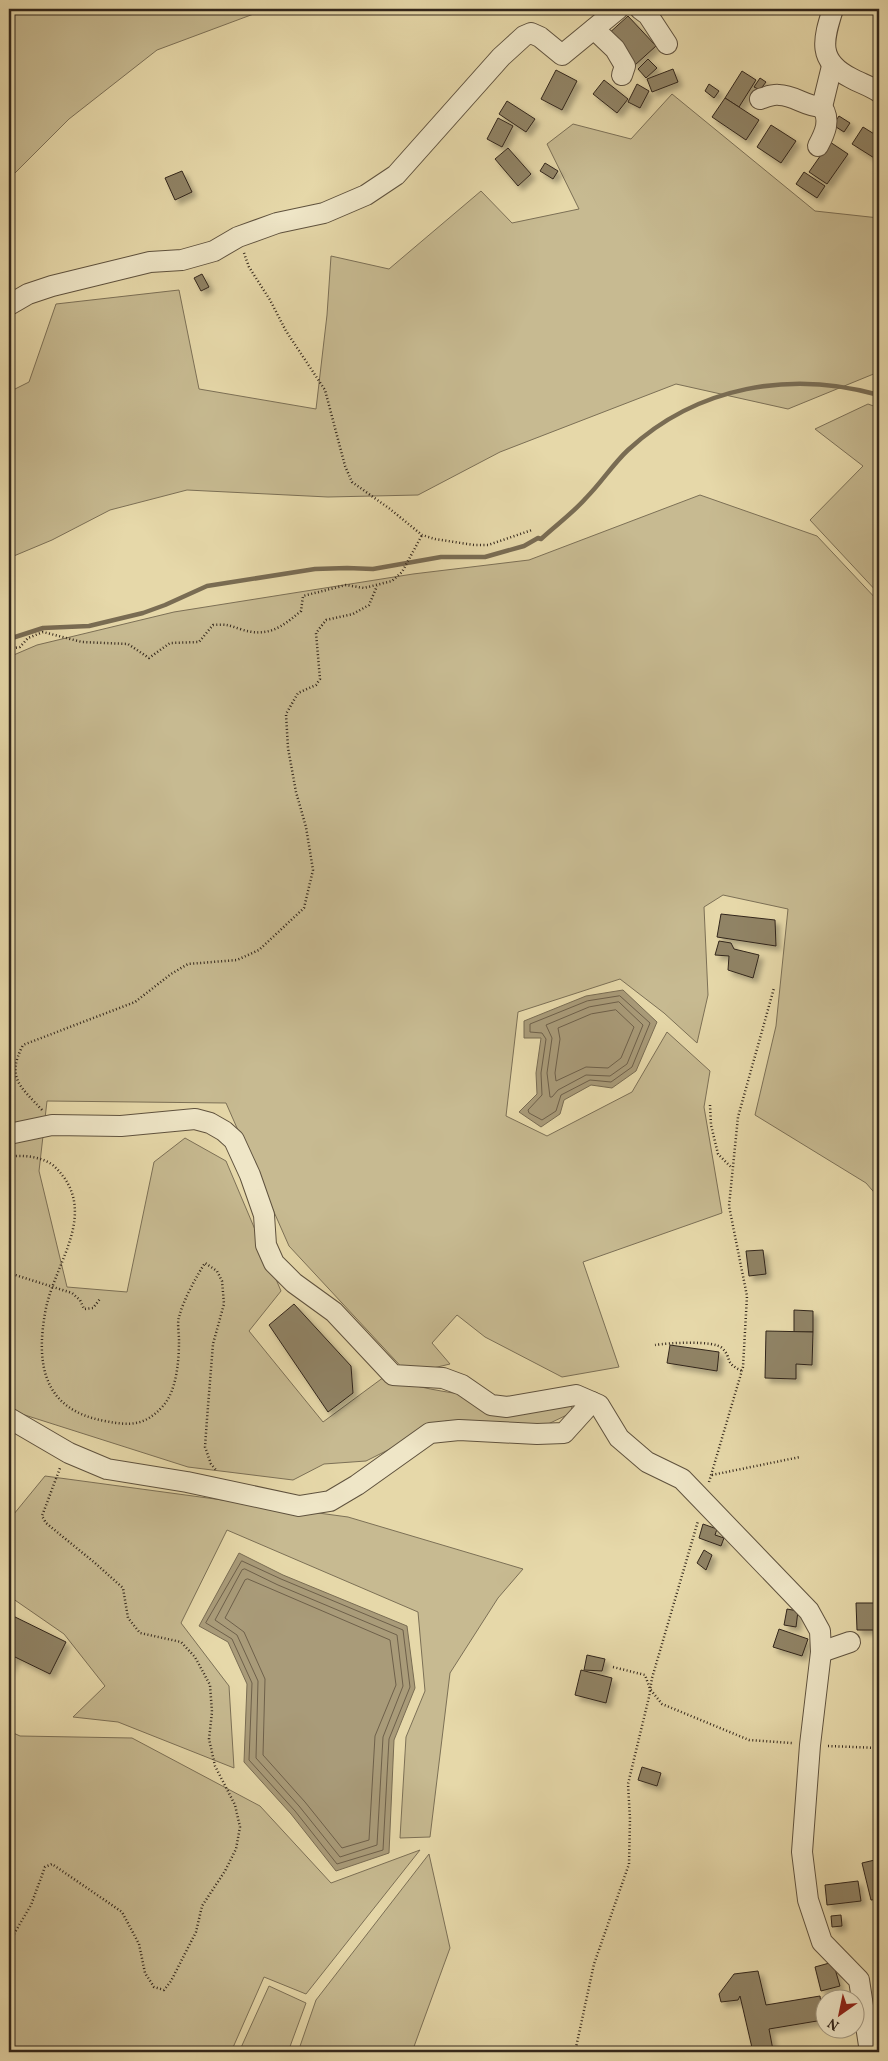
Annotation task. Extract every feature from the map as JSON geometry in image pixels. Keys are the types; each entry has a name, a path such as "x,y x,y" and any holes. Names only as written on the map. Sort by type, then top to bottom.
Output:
{"street":[{"path":"9,305 28,294 52,286 150,262 182,260 214,251 238,237 296,218 324,213 366,195 396,176 501,57 524,36 531,34 540,37 562,54 618,9"},
{"path":"640,9 648,15 667,44"},
{"path":"833,9 824,42 826,55 832,66 879,92"},
{"path":"594,28 615,49 622,60 625,66 622,75"},
{"path":"818,146 827,124 826,113 822,107 832,66"},
{"path":"760,99 778,94 814,107 822,107"},
{"path":"9,1134 52,1125 121,1126 195,1120 210,1123 229,1135 242,1156 264,1214 266,1245 274,1263 294,1282 334,1312 393,1375 444,1378 462,1386 491,1404 507,1407 576,1396 600,1405 619,1438 647,1462 682,1479 809,1611 820,1631 821,1652 810,1745 802,1852 808,1900 822,1942 859,1980 870,2052"},
{"path":"9,1418 69,1453 107,1469 187,1482 299,1506 330,1501 357,1485 430,1433 459,1430 537,1434 564,1433 592,1402"},
{"path":"821,1652 850,1642"}],"path":[{"path":"238,237 249,267 270,300 286,331 325,390 345,466 352,482 422,535 448,542 488,545 532,530"},
{"path":"9,649 20,647 28,638 43,632 82,642 128,644 149,658 170,643 199,642 213,625 228,624 258,633 282,627 301,611 303,596 346,585 364,588 392,581 402,572 422,535"},
{"path":"52,1125 49,1118 24,1092 16,1078 16,1059 23,1044 135,1002 171,974 188,964 237,960 258,950 304,908 313,870 306,827 296,792 288,748 286,714 298,693 316,685 320,679 316,633 326,620 354,614 369,605 377,586"},
{"path":"575,2052 594,1964 629,1864 630,1819 628,1784 650,1689 742,1371 747,1296 729,1206 732,1168 738,1117 774,988"},
{"path":"710,1105 718,1154 732,1168"},
{"path":"9,1157 16,1155 31,1157 51,1163 66,1178 74,1197 74,1223 70,1245 52,1288 46,1308 43,1329 42,1365 51,1392 72,1411 91,1419 123,1425 146,1421 164,1404 173,1385 179,1356 179,1318 197,1275 205,1263 217,1271 222,1281 224,1304 213,1344 205,1447 211,1464 217,1471"},
{"path":"9,1273 52,1288 72,1292 80,1300 84,1309 94,1308 100,1299"},
{"path":"655,1344 678,1342 716,1345 722,1348 731,1365 742,1371"},
{"path":"9,1947 11,1939 31,1905 46,1867 52,1864 122,1912 139,1944 145,1972 154,1987 164,1990 196,1932 202,1906 225,1871 236,1849 240,1827 235,1805 214,1766 209,1739 212,1712 210,1685 195,1657 181,1642 140,1633 128,1618 123,1588 46,1523 42,1516 60,1467 69,1453"},
{"path":"712,1475 800,1457"},
{"path":"613,1667 645,1676 650,1689 662,1704 749,1740 879,1748"}],"shaded area":[{"path":"9,9 267,9 157,50 69,119 9,179"},
{"path":"672,94 815,211 879,218 879,376 876,373 788,409 676,384 500,452 418,495 328,497 187,490 110,510 52,540 9,558 9,392 29,382 56,304 179,290 199,389 316,409 327,315 331,256 389,269 481,191 512,223 579,209 547,144 573,124 631,139"},
{"path":"868,404 879,408 879,594 810,520 863,466 815,429"},
{"path":"700,495 817,536 879,602 879,1198 866,1183 755,1115 776,1026 788,909 723,895 704,907 708,995 697,1043 664,1013 620,979 518,1012 506,1116 547,1136 632,1092 667,1032 710,1071 704,1107 722,1213 583,1262 619,1367 562,1377 485,1337 457,1315 432,1343 450,1364 408,1374 289,1246 226,1103 47,1101 39,1171 67,1287 127,1292 154,1162 185,1138 226,1161 281,1291 249,1331 323,1422 384,1377 407,1384 454,1393 572,1405 571,1413 546,1425 520,1429 446,1421 366,1461 324,1464 293,1480 188,1467 9,1410 9,657 37,645 174,612 413,574 529,560"},
{"path":"45,1476 348,1517 523,1569 498,1598 450,1673 430,1837 400,1838 406,1737 425,1691 418,1612 227,1530 181,1623 229,1686 234,1768 118,1722 73,1717 105,1686 64,1634 9,1596 9,1520"},
{"path":"9,1731 20,1736 132,1738 260,1806 331,1883 420,1850 306,1994 264,1977 231,2052 9,2052"},
{"path":"429,1854 450,1948 412,2052 298,2052 316,2000"},
{"path":"269,1986 306,2003 288,2052 239,2052"}],"water":[{"path":"623,990 657,1022 636,1071 612,1088 591,1085 564,1100 560,1114 541,1127 519,1112 537,1094 536,1073 541,1038 524,1038 524,1021 586,996"},
{"path":"239,1553 283,1575 407,1626 415,1688 394,1740 389,1853 336,1871 291,1814 244,1762 247,1684 228,1642 199,1626"}],"building":[{"path":"628,16 656,46 635,65 607,35"},
{"path":"648,59 657,68 646,78 638,69"},
{"path":"673,69 678,82 652,92 647,79"},
{"path":"556,70 577,81 562,110 541,99"},
{"path":"742,71 756,80 739,107 725,98"},
{"path":"760,78 766,82 760,90 754,87"},
{"path":"604,80 628,99 617,113 593,94"},
{"path":"637,84 649,91 640,108 628,102"},
{"path":"709,84 719,91 714,98 705,91"},
{"path":"725,98 759,120 746,140 712,117"},
{"path":"507,101 535,119 526,132 499,114"},
{"path":"839,116 850,123 844,132 833,125"},
{"path":"498,118 513,126 502,147 487,139"},
{"path":"771,125 796,141 781,163 757,147"},
{"path":"863,127 879,137 879,161 852,144"},
{"path":"830,142 848,154 827,184 809,172"},
{"path":"508,148 531,174 518,186 495,159"},
{"path":"545,163 558,171 553,179 540,171"},
{"path":"182,171 192,192 175,200 165,178"},
{"path":"804,172 825,186 817,198 796,184"},
{"path":"202,274 209,287 201,291 194,278"},
{"path":"721,914 775,920 776,946 717,937"},
{"path":"719,941 731,943 734,949 759,955 753,978 728,970 729,956 715,955"},
{"path":"763,1250 766,1274 749,1276 746,1251"},
{"path":"294,1304 351,1366 353,1393 328,1412 269,1325"},
{"path":"794,1310 813,1311 813,1332 794,1332"},
{"path":"766,1331 813,1332 812,1365 796,1364 796,1379 765,1378"},
{"path":"670,1345 719,1352 717,1371 667,1363"},
{"path":"703,1524 717,1529 715,1535 724,1538 721,1546 699,1538"},
{"path":"704,1550 712,1555 706,1570 697,1563"},
{"path":"856,1603 879,1603 879,1630 857,1630"},
{"path":"787,1609 798,1611 796,1627 784,1625"},
{"path":"9,1614 66,1642 50,1674 15,1657 9,1670"},
{"path":"779,1629 808,1639 802,1656 773,1647"},
{"path":"587,1655 605,1659 602,1671 584,1670"},
{"path":"581,1670 612,1678 606,1703 575,1695"},
{"path":"642,1767 661,1773 657,1786 638,1780"},
{"path":"879,1859 879,1899 871,1900 862,1863"},
{"path":"858,1881 861,1901 827,1905 825,1885"},
{"path":"841,1915 842,1926 832,1927 831,1916"},
{"path":"833,1962 840,1986 820,1988 815,1967"},
{"path":"758,1971 766,2005 816,1997 816,2021 769,2029 773,2050 753,2052 740,1996 738,2000 721,2002 719,1994 734,1974"}],"waterway":[{"path":"9,639 43,628 89,626 143,613 207,586 315,569 373,569 441,557 485,557 524,546 538,538 541,539 581,503 628,450 655,428 684,411 715,398 746,389 812,384 846,388 879,395"}]}
